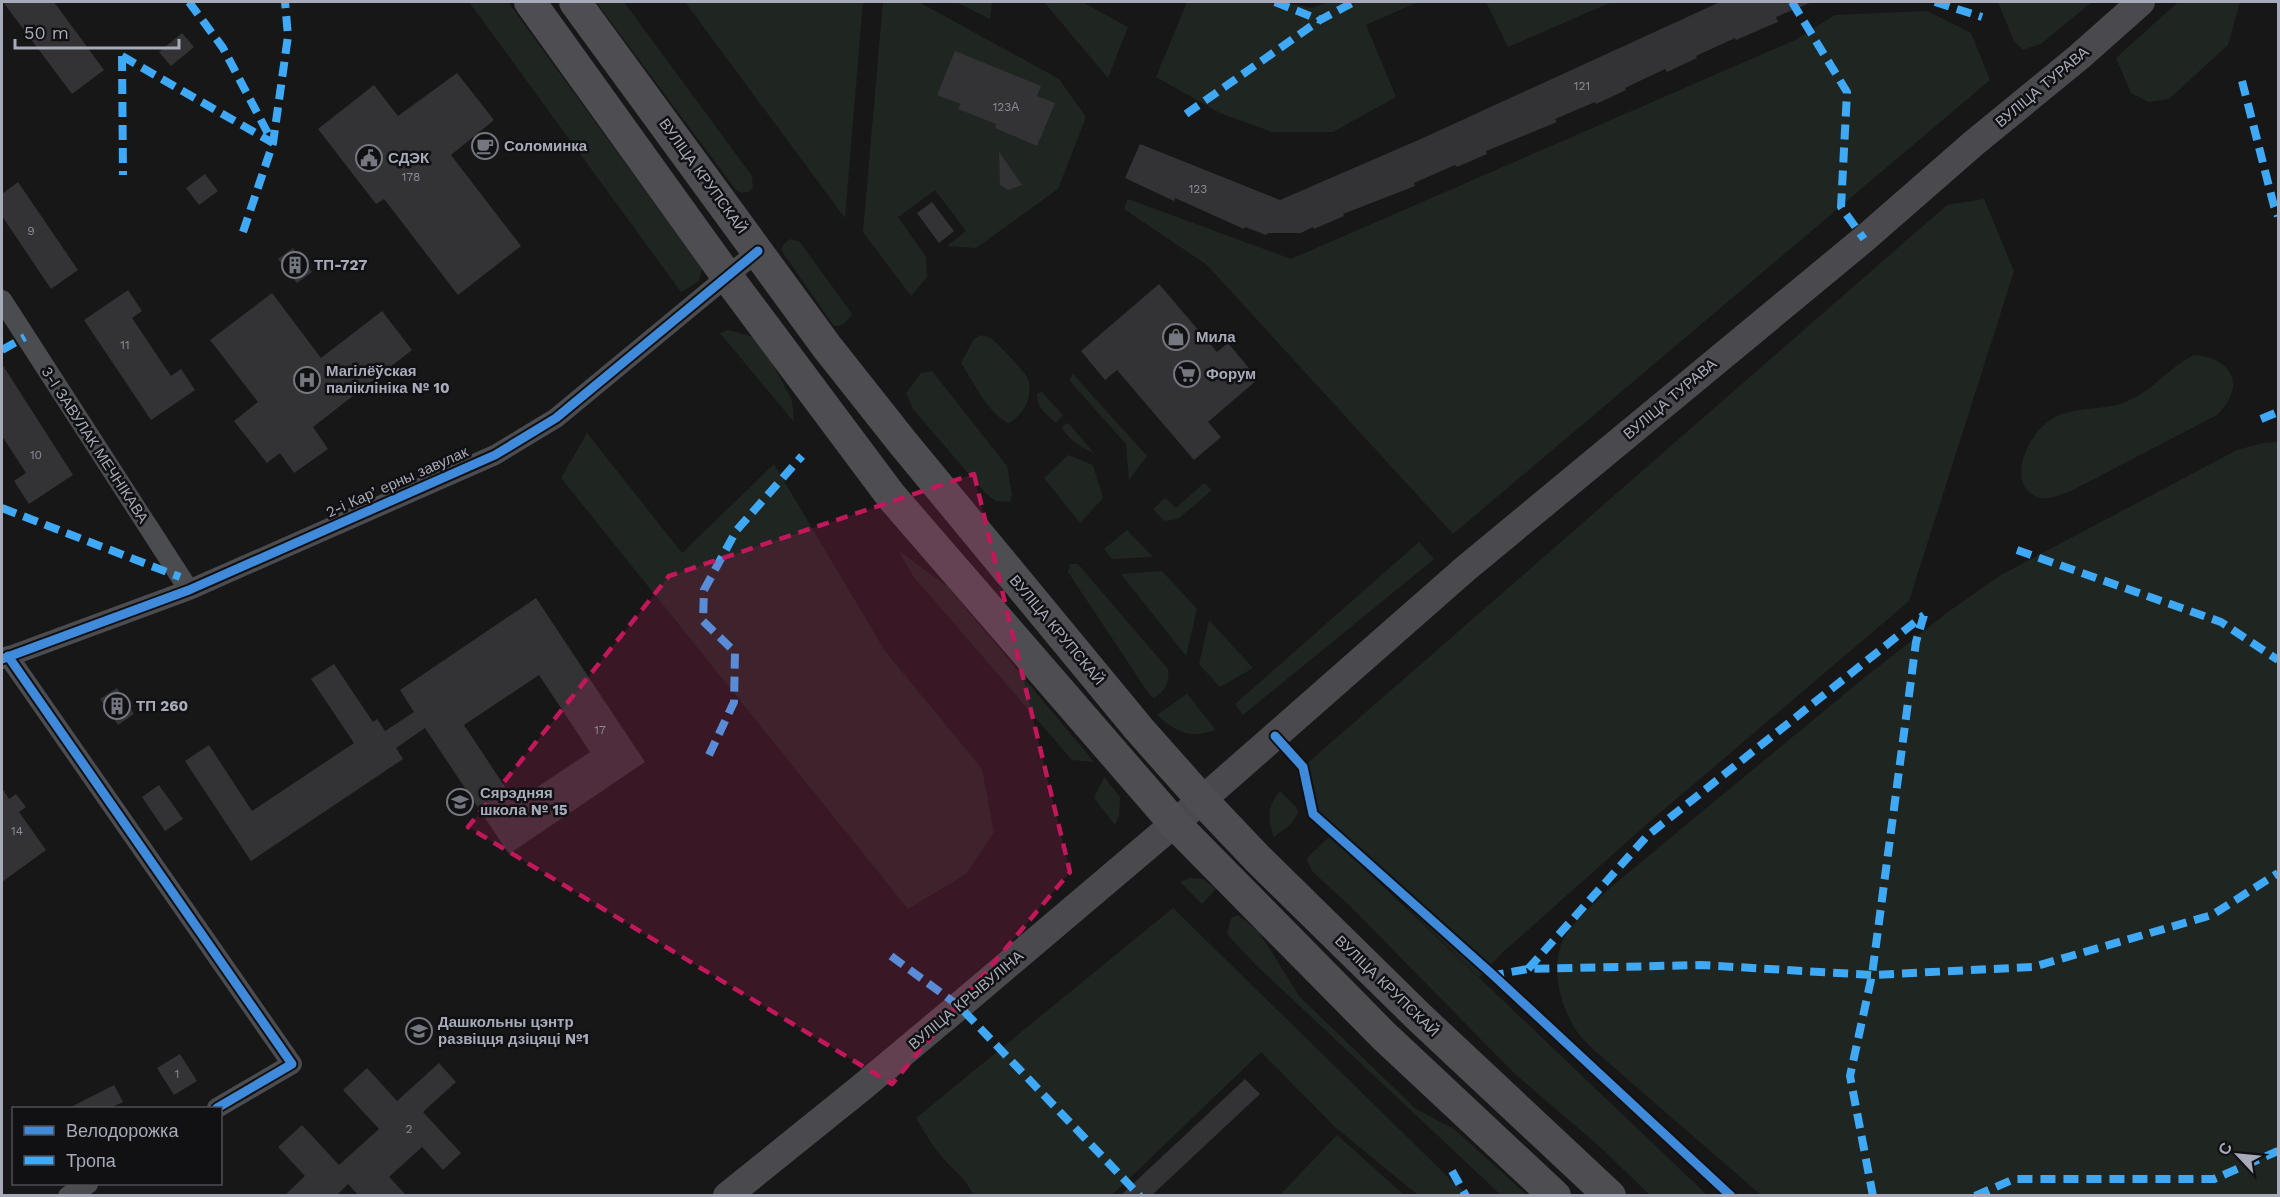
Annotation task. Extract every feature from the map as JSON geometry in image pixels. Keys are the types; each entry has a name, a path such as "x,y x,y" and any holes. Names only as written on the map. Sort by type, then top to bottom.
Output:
{"main road":[{"path":"531,2 726,275 891,496 1174,822 1384,1036 1555,1196"},
{"name":"ВУЛІЦА КРУПСКАЙ","path":"575,2 827,347 903,443 1139,729 1258,859 1419,1017 1610,1196"},
{"name":"ВУЛІЦА ТУРАВА","path":"1202,800 1465,569 1864,239 2141,2"},
{"name":"ВУЛІЦА КРЫВУЛІНА","path":"727,1196 861,1088 1202,800"}],"street":[{"name":"2-і Карʼерны завулак","path":"4,658 189,590 495,455 556,418 726,275 758,251"},
{"name":"3-І ЗАВУЛАК МЕЧНІКАВА","path":"2,300 189,590"},
{"path":"4,658 292,1064 219,1107"},
{"path":"68,1196 86,1185"}],"highlighted area":[{"path":"974,474 1070,872 892,1084 468,827 669,576"}],"shaded area":[{"path":"469,2 508,2 702,269 699,281 681,292"},
{"path":"596,2 624,2 752,176 753,187 749,192 742,193 736,190"},
{"path":"685,2 863,2 845,218"},
{"path":"883,2 919,2 1059,79 1086,117 1058,189 976,248 947,246 966,231 935,190 898,217 926,257 927,277 911,296 863,232"},
{"path":"956,2 992,2 990,19"},
{"path":"1044,2 1082,2 1128,27 1108,78"},
{"path":"1187,2 1281,2 1312,8 1328,2 1418,2 1366,25 1396,97 1333,132 1272,132 1220,113 1156,77"},
{"path":"1486,2 1612,2 1508,47"},
{"path":"1998,2 2092,2 2041,44 2023,50 2014,41"},
{"path":"2178,2 2240,2 2228,45 2169,99 2148,102 2131,93 2116,58"},
{"path":"1927,11 1971,33 1990,80 1453,534 1207,265 1124,209 1128,199 1291,259 1795,40 1835,15"},
{"path":"1984,199 2014,271 1909,601 1648,823 1502,953 1479,977 1312,815 1303,767 1947,205"},
{"path":"790,239 800,242 852,314 842,324 834,326 781,250"},
{"path":"729,330 759,339 792,400 794,422 720,333"},
{"path":"981,335 999,345 1028,379 1030,392 1026,404 1019,415 1009,423 988,406 961,363 974,339"},
{"path":"2194,355 2219,362 2227,368 2231,376 2233,384 2231,394 2217,415 2069,492 2045,498 2037,497 2028,491 2021,472 2023,461 2032,439 2046,423 2062,414 2128,401"},
{"path":"932,371 1007,466 1012,494 1010,502 996,501 985,493 913,409 906,393 921,373"},
{"path":"1073,374 1147,456 1129,480 1126,444 1069,380"},
{"path":"1042,392 1063,415 1056,423 1038,403 1037,394"},
{"path":"1068,423 1094,453 1080,446 1062,429"},
{"path":"587,433 682,553 774,464 885,651 982,769 994,832 966,874 908,909 561,478"},
{"path":"2278,442 2278,1195 1761,1195 1581,1037 1564,1006 1558,983 1560,949 1564,938 1574,924 1611,887 1859,682 1948,612 2001,575 2237,450 2263,443"},
{"path":"1068,455 1093,465 1103,498 1080,523 1044,478"},
{"path":"1204,483 1212,490 1178,519 1164,521 1153,509 1165,498 1176,508"},
{"path":"1127,530 1153,557 1112,559 1104,549"},
{"path":"1419,542 1434,559 1243,715 1235,704"},
{"path":"898,550 948,587 1094,762 1072,760 913,576"},
{"path":"1070,564 1078,564 1168,669 1166,686 1154,698 1149,694 1068,572"},
{"path":"1162,571 1197,609 1186,656 1121,574"},
{"path":"1209,620 1253,668 1220,687 1199,664"},
{"path":"1187,694 1216,730 1198,734 1184,733 1157,715"},
{"path":"1104,777 1120,797 1119,816 1115,825 1094,798"},
{"path":"1280,791 1296,807 1298,813 1292,823 1274,837 1270,824 1270,813 1273,802"},
{"path":"1329,837 1707,1195 1650,1195 1599,1146 1515,1074 1351,907 1313,872 1306,859"},
{"path":"1190,878 1203,879 1216,889 1202,904 1180,882"},
{"path":"1173,908 1468,1195 1418,1195 1335,1127 1261,1052 1112,1195 973,1195 964,1180 935,1149 916,1118"},
{"path":"1238,915 1259,932 1299,996 1416,1109 1454,1129 1527,1195 1501,1195 1256,965 1227,934 1231,918"},
{"path":"1337,1135 1404,1195 1280,1195"}],"building":[{"path":"3,2 54,2 104,70 72,94"},
{"path":"1720,2 1812,2 1776,17 1778,22 1736,40 1735,38 1667,72 1665,69 1596,104 1595,102 1555,119 1557,122 1486,151 1487,154 1457,167 1455,165 1414,183 1415,186 1301,233 1268,233 1266,235 1245,227 1244,229 1175,198 1174,201 1125,178 1140,144 1280,200 1423,138"},
{"path":"182,33 194,47 171,66 159,52"},
{"path":"955,51 1041,86 1037,96 1055,103 1037,146 995,128 996,124 958,109 961,104 937,95"},
{"path":"457,73 494,120 451,155 521,246 458,295 384,199 376,204 318,129 374,85 398,116"},
{"path":"999,152 1022,185 1008,190 1000,185"},
{"path":"205,174 218,191 199,205 186,188"},
{"path":"18,182 78,270 51,289 2,216 2,194"},
{"path":"932,202 954,231 939,243 917,213"},
{"name":"ТП-727","path":"293,248 312,272 297,283 278,259"},
{"name":"Форум","path":"1159,284 1217,352 1228,343 1258,379 1208,422 1221,437 1194,460 1117,370 1105,380 1081,351"},
{"path":"128,290 142,311 132,318 171,376 181,369 195,390 151,420 84,320"},
{"name":"Магілёўская паліклініка № 10","path":"272,293 321,358 382,311 412,350 313,427 328,449 294,473 280,453 267,463 234,421 258,402 210,340"},
{"path":"2,364 73,475 29,504 14,481 26,473 2,436"},
{"path":"536,598 645,762 509,854 425,728 396,748 403,759 251,861 185,761 209,745 252,811 354,743 311,679 334,664 373,722 377,719 385,731 414,712 400,690","holes":["539,675 590,752 515,802 464,725"]},
{"name":"ТП 260","path":"117,688 134,714 118,725 100,699"},
{"path":"159,785 183,819 165,831 142,797"},
{"path":"2,788 9,799 16,794 26,807 19,812 46,850 2,882"},
{"path":"180,1054 197,1081 174,1095 157,1068"},
{"path":"439,1063 456,1082 423,1112 461,1153 443,1170 422,1147 389,1177 407,1196 359,1196 348,1184 336,1196 284,1196 305,1176 278,1147 302,1125 339,1165 379,1129 343,1090 367,1068 397,1101"},
{"path":"1245,1079 1260,1094 1151,1196 1120,1196"},
{"path":"114,1085 123,1102 112,1107 71,1107"}],"marked path":[{"path":"189,2 223,48 273,143"},
{"path":"243,232 273,143 288,36 285,2"},
{"path":"1275,2 1320,20"},
{"path":"1186,114 1320,20 1354,2"},
{"path":"1792,2 1847,92 1841,207 1864,239"},
{"path":"1935,2 1982,17"},
{"path":"122,56 273,143"},
{"path":"122,56 123,175"},
{"path":"2242,81 2278,216"},
{"path":"2,350 25,337"},
{"path":"2261,419 2278,412"},
{"path":"709,755 734,702 735,652 703,621 704,590 736,531 802,456"},
{"path":"2,508 180,577"},
{"path":"2017,550 2221,622 2278,660"},
{"path":"1528,969 1647,836 1924,615"},
{"path":"1873,1196 1850,1076 1872,975 1916,642 1924,615"},
{"path":"1489,976 1528,969 1701,965 1872,975 2033,967 2212,915 2278,873"},
{"path":"891,956 959,1006 1140,1196"},
{"path":"1975,1196 2014,1179 2214,1179 2278,1151"},
{"path":"1452,1171 1466,1196"}],"cycle path":[{"path":"2,659 189,590 495,455 556,418 758,251"},
{"path":"8,656 292,1064 219,1107"},
{"path":"1275,736 1303,767 1313,814 1492,974 1731,1196"}],"place":[{"name":"Соломинка","path":"485,146"},
{"name":"СДЭК","path":"369,158"},
{"name":"ТП-727","path":"295,265"},
{"name":"Мила","path":"1176,337"},
{"name":"Форум","path":"1187,374"},
{"name":"Магілёўская паліклініка № 10","path":"307,380"},
{"name":"ТП 260","path":"117,706"},
{"name":"Сярэдняя школа № 15","path":"460,802"},
{"name":"Дашкольны цэнтр развіцця дзіцяці №1","path":"419,1031"}]}
